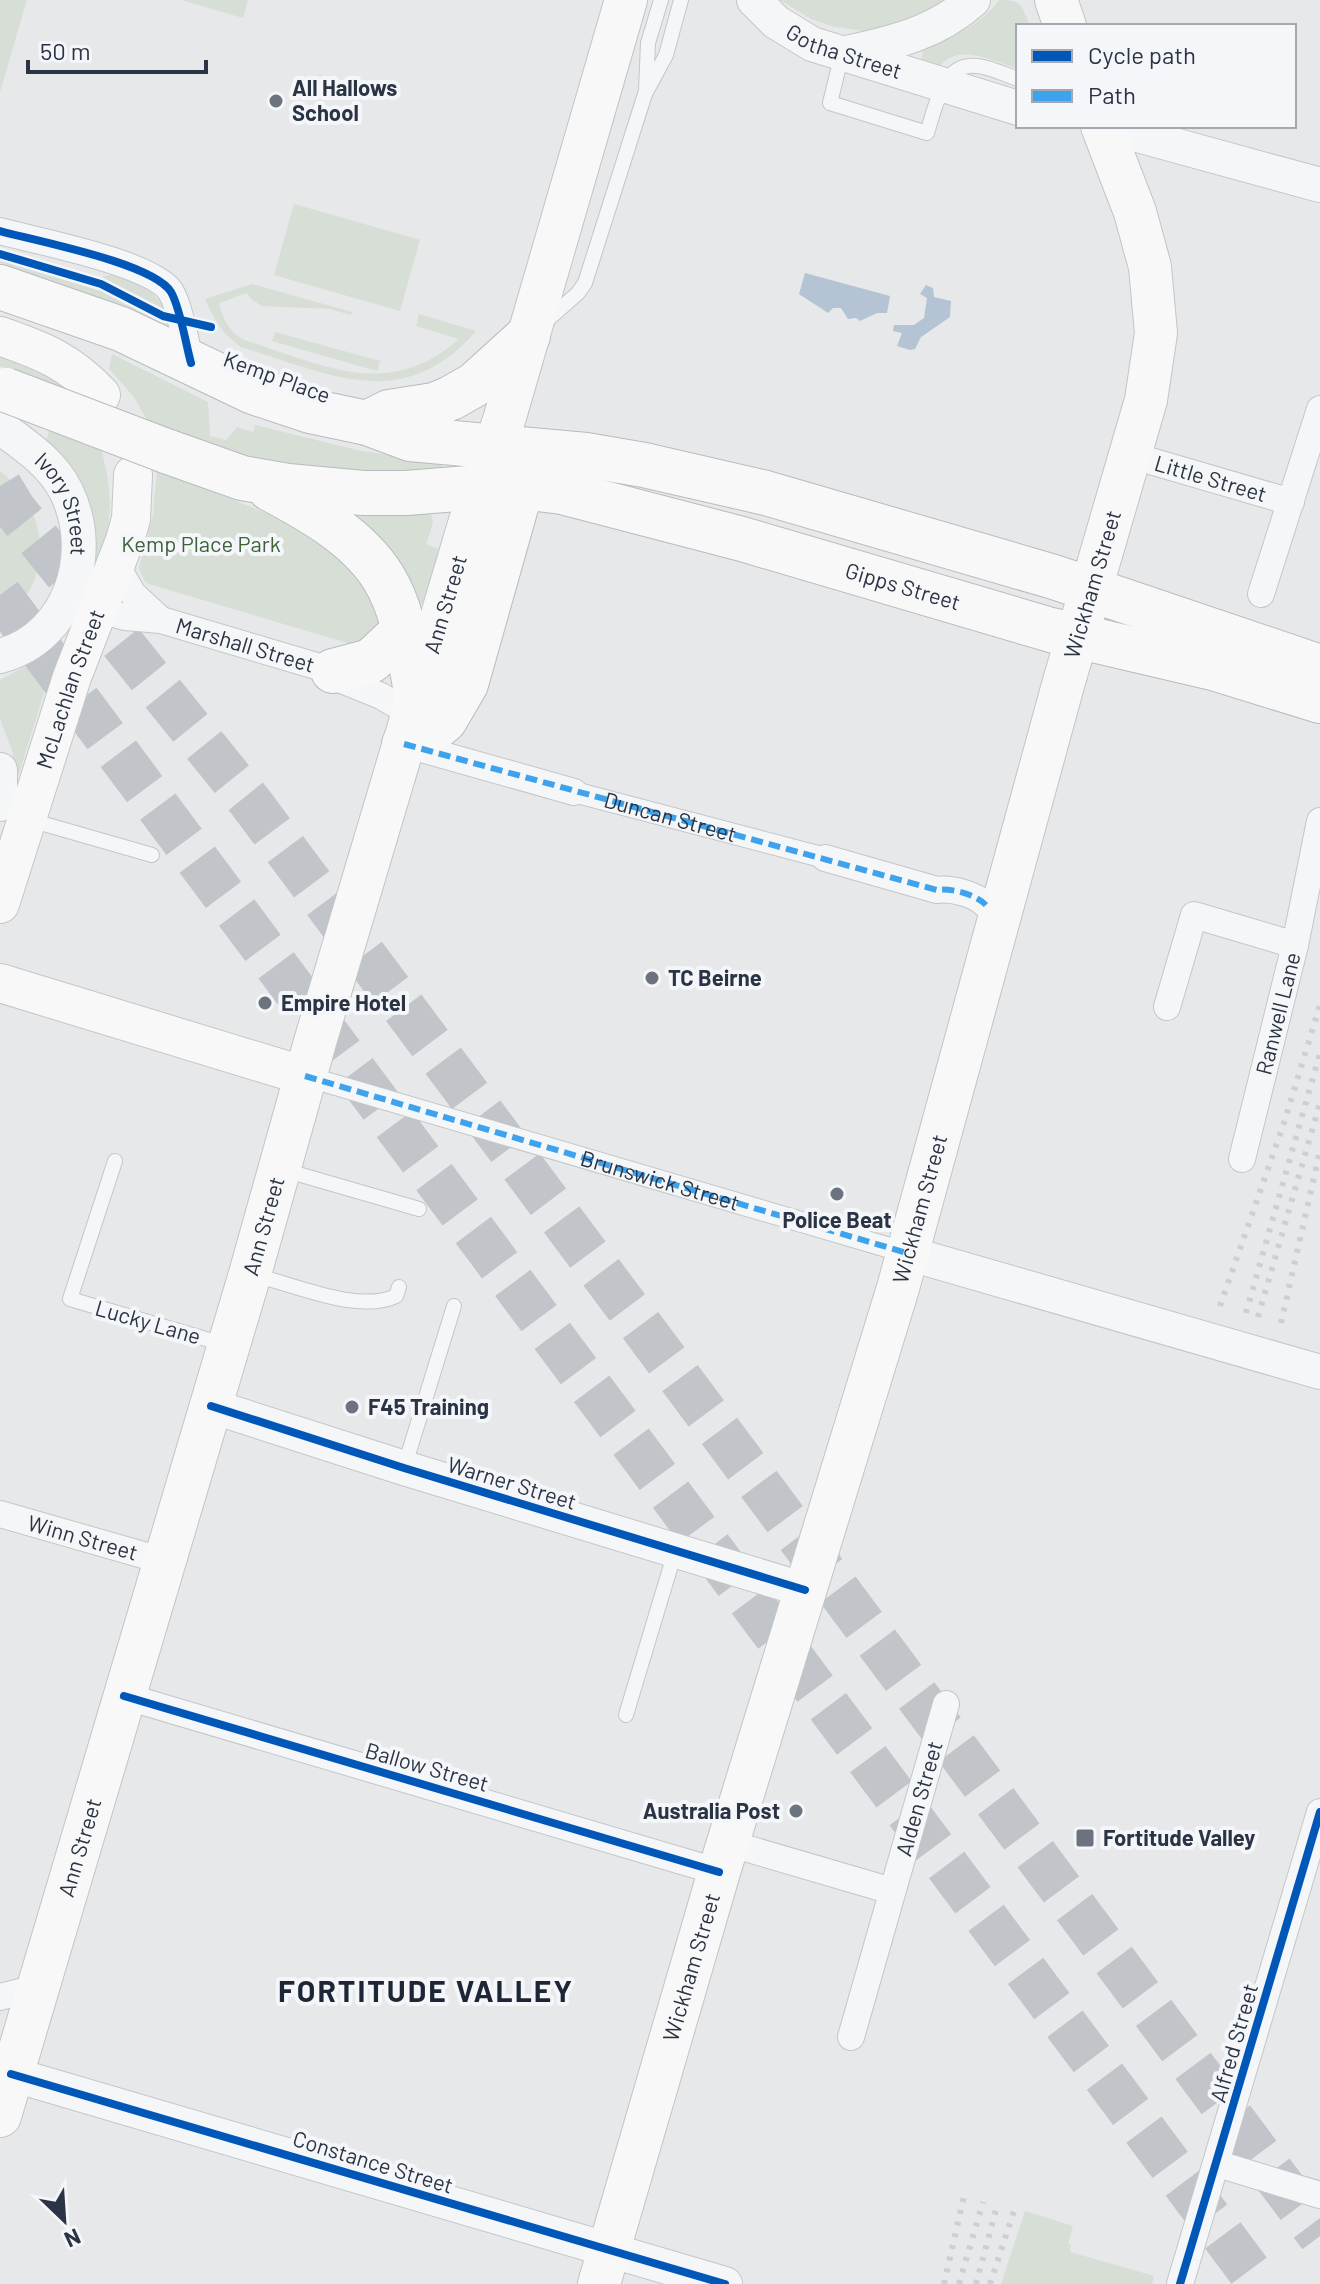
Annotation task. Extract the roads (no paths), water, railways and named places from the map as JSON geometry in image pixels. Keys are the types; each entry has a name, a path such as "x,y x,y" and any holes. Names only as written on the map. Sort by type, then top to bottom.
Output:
{"highway":[{"name":"Kemp Place","path":"0,287 121,329 271,399 367,423 410,439 508,467"},
{"path":"367,423 389,412 434,405 451,398 474,385 528,336"},
{"path":"2,402 149,463 255,482 363,493 406,493 508,467 644,465 855,517 1091,590 1320,667"},
{"path":"255,482 322,520 349,539 371,561 389,589 404,630 411,718 424,736 440,724 463,692 508,467"},
{"name":"Gipps Street","path":"508,467 562,492 622,506 1076,637 1213,668 1320,701"},
{"path":"333,671 371,661 404,630"}],"main road":[{"path":"508,467 528,336 626,0"},
{"path":"1056,0 1064,24"},
{"name":"Wickham Street","path":"604,2268 723,1858 907,1253 994,907 1091,590 1153,367 1156,333 1154,294 1145,242 1105,128"},
{"path":"0,336 46,351 66,363 101,395"},
{"name":"McLachlan Street","path":"0,904 13,811 100,610 149,463"},
{"name":"Ann Street","path":"0,2116 11,2074 18,1992 124,1696 411,718"},
{"name":"Brunswick Street","path":"0,983 305,1076"}],"street":[{"name":"Gotha Street","path":"754,0 791,32 812,44 1016,107"},
{"path":"842,54 919,34 955,16 973,0"},
{"path":"1111,128 1320,185"},
{"path":"0,231 134,268 155,277 173,295 191,363"},
{"path":"2,402 38,457"},
{"name":"Little Street","path":"1261,594 1320,409"},
{"name":"Ivory Street","path":"0,449 38,457 59,481 73,508 79,549 72,591 51,626 29,644 0,656"},
{"name":"Little Street","path":"1130,455 1291,502"},
{"name":"Marshall Street","path":"116,565 133,594 161,620"},
{"name":"Marshall Street","path":"100,610 125,617 161,620 333,671 344,681 381,696 411,718"},
{"name":"Duncan Street","path":"411,718 574,792 937,890 945,889 979,898 994,907"},
{"path":"0,770 13,811"},
{"name":"Ranwell Lane","path":"1242,1159 1295,945 1320,821"},
{"path":"1167,1007 1194,915 1295,945"},
{"name":"Brunswick Street","path":"305,1076 1320,1372"},
{"name":"Warner Street","path":"211,1406 805,1590"},
{"name":"Winn Street","path":"0,1514 164,1561"},
{"name":"Ballow Street","path":"124,1696 723,1858"},
{"name":"Alden Street","path":"851,2037 946,1704"},
{"name":"Alfred Street","path":"1180,2284 1320,1812"},
{"path":"723,1858 892,1891"},
{"name":"Constance Street","path":"11,2074 604,2268 725,2284"},
{"path":"1218,2164 1320,2195"}],"lane":[{"path":"645,94 648,43 661,0"},
{"path":"528,336 578,293 585,283 645,94 666,55 681,0"},
{"path":"842,54 830,103 927,133 945,85 960,68 971,65 1016,78"},
{"path":"13,811 152,855"},
{"name":"Lucky Lane","path":"115,1161 70,1299 228,1346"},
{"path":"280,1169 419,1209"},
{"path":"250,1274 337,1298 376,1302 396,1296 399,1287"},
{"path":"404,1468 454,1306"},
{"path":"626,1715 675,1552"}],"water":[{"path":"805,273 890,296 887,313 877,313 860,321 848,319 841,308 833,308 828,313 799,294"},
{"path":"926,285 933,288 934,297 951,301 950,317 921,337 915,349 897,346 902,333 893,331 894,325 914,325 924,318 927,298 920,294"}],"tunnel":[{"path":"0,486 14,509 251,803 1320,2236"},
{"path":"0,595 1259,2284"}],"railway":[{"path":"1220,1306 1284,1123 1320,1005"},
{"path":"1246,1313 1320,1053"},
{"path":"1258,1317 1320,1103"},
{"path":"1281,1323 1320,1151"},
{"path":"944,2284 964,2196"},
{"path":"959,2284 983,2202"},
{"path":"976,2284 997,2206"},
{"path":"990,2284 1014,2211"}],"place":[{"name":"All Hallows School","path":"276,101"},
{"name":"TC Beirne","path":"652,978"},
{"name":"Empire Hotel","path":"265,1003"},
{"name":"Police Beat","path":"837,1194"},
{"name":"F45 Training","path":"352,1407"},
{"name":"Australia Post","path":"796,1811"},
{"name":"Fortitude Valley","path":"1085,1838"}],"district":[{"name":"FORTITUDE VALLEY","path":"426,1992"}],"park label":[{"name":"Kemp Place Park","path":"201,544"}]}
